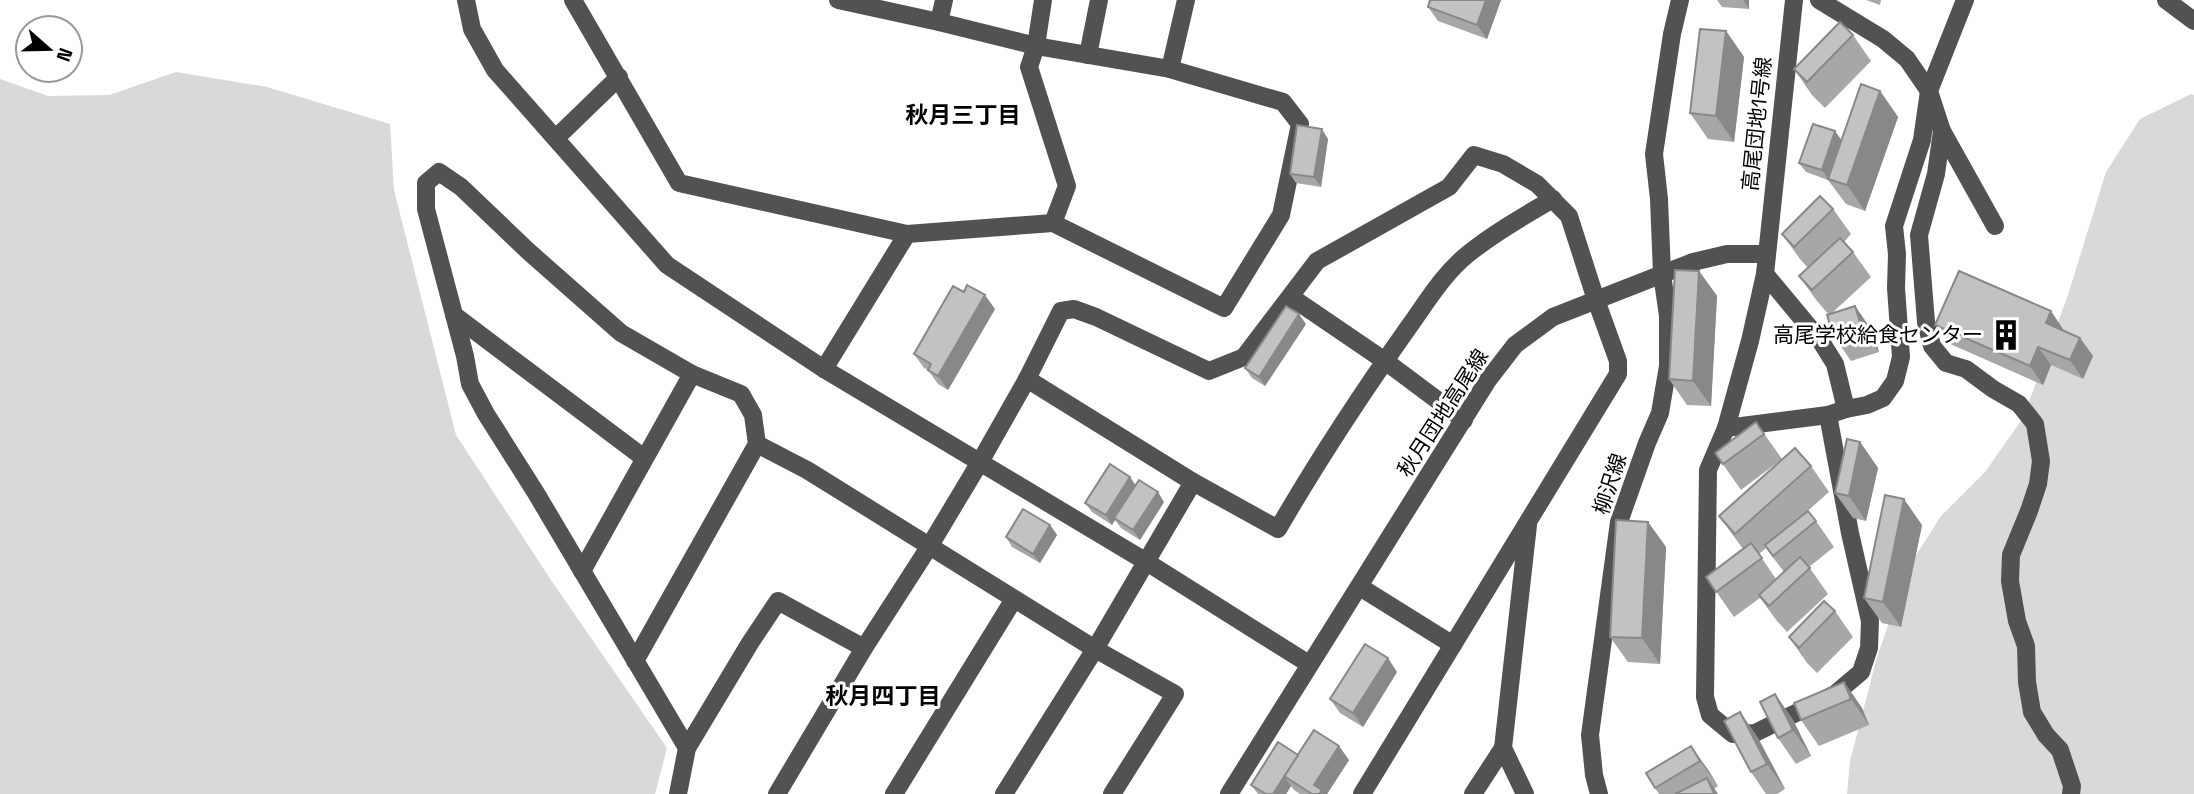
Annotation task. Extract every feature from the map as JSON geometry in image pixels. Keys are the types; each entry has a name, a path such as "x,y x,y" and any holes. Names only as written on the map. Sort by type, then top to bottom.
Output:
{"street":[{"path":"466,0 472,29 495,70 667,265 824,369 1145,561 1309,664"},
{"path":"573,0 679,183 907,234 1053,223 1224,308 1281,215 1300,124 1283,102 1170,69 1036,46 838,0"},
{"path":"939,22 944,0"},
{"path":"1043,0 1030,67 1067,186 1053,223"},
{"path":"1088,55 1099,0"},
{"path":"1170,69 1186,0"},
{"name":"柳沢線","path":"1599,794 1590,735 1619,522 1660,413 1668,366 1668,316 1662,274 1654,154 1672,34 1680,0"},
{"name":"高尾団地1号線","path":"1794,0 1765,274 1726,428 1708,470 1705,696 1710,715 1733,734 1755,733 1835,694 1861,672 1869,648 1870,621 1828,415"},
{"path":"1819,0 1882,39 1907,59 1929,91 1942,131 1995,226"},
{"path":"1726,428 1828,415 1867,405 1883,398 1895,381 1901,357 1894,226 1922,140 1929,91 1965,0"},
{"path":"2166,0 2194,21"},
{"path":"556,138 619,77"},
{"path":"1942,131 1936,174 1919,235 1926,322 1933,346 1946,363 1966,369 2019,404 2035,424 2041,461 2038,484 2011,555 2010,581 2017,621 2026,646 2027,682 2032,712 2046,735 2060,750 2072,786 2071,794"},
{"path":"777,794 980,462 1027,379 1061,311 1073,309 1096,317 1209,371 1244,357 1317,261 1449,187 1474,155 1503,164 1537,184 1569,216 1618,361 1618,374 1362,794"},
{"path":"635,661 757,444 753,415 741,394 692,374 621,333 528,251 461,187 439,172 426,183 426,209 470,384 486,414 687,748"},
{"path":"1027,379 1193,482 1278,529 1310,474 1440,284 1466,255 1553,199"},
{"path":"824,369 907,234"},
{"name":"秋月団地高尾線","path":"1229,794 1488,380 1515,345 1553,317 1693,262 1727,254 1766,254"},
{"path":"1765,274 1820,340 1835,364 1846,409"},
{"path":"1291,297 1385,361 1464,420"},
{"path":"454,315 644,458"},
{"path":"582,571 692,374"},
{"path":"757,444 807,470 1095,649 1175,694 1112,794"},
{"path":"1004,794 1095,649 1193,482"},
{"path":"1473,794 1503,748 1529,518"},
{"path":"1360,587 1453,645"},
{"path":"894,794 1014,599"},
{"path":"678,794 687,748 778,601 864,648"},
{"path":"1503,748 1525,794"}],"shaded area":[{"path":"176,72 267,87 390,124 394,190 456,435 551,580 667,748 655,794 0,794 0,79 48,96 109,95"},
{"path":"2191,94 2194,95 2194,794 1847,794 1850,761 1877,657 1908,568 1941,516 1985,472 2023,418 2068,295 2106,172 2140,119"}],"building":[{"path":"1430,0 1486,0 1477,25 1428,7"},
{"path":"1840,22 1853,35 1807,82 1794,69"},
{"path":"1700,29 1726,31 1716,116 1690,113"},
{"path":"1861,84 1880,91 1847,185 1828,179"},
{"path":"1813,124 1835,131 1822,170 1799,163"},
{"path":"1297,125 1322,129 1314,177 1290,174"},
{"path":"1820,196 1833,209 1794,247 1782,234"},
{"path":"1840,238 1853,252 1812,290 1799,276"},
{"path":"1675,270 1699,271 1693,381 1669,379"},
{"name":"高尾学校給食センター","path":"1959,271 2051,311 2046,323 2080,338 2070,360 2038,347 2030,366 1935,325"},
{"path":"967,285 985,295 938,376 928,370 931,364 914,354 953,286 964,292"},
{"path":"1286,306 1299,314 1259,377 1245,368"},
{"path":"1855,306 1861,326 1833,335 1827,315"},
{"path":"1756,422 1764,434 1723,464 1715,453"},
{"path":"1847,439 1860,442 1849,496 1835,493"},
{"path":"1795,448 1811,466 1735,534 1719,516"},
{"path":"1110,464 1130,477 1106,515 1085,503"},
{"path":"1139,480 1158,492 1133,530 1114,518"},
{"path":"1885,495 1904,499 1883,602 1864,598"},
{"path":"1023,509 1050,525 1033,554 1006,537"},
{"path":"1808,511 1816,521 1773,556 1765,545"},
{"path":"1616,520 1648,522 1642,638 1610,637"},
{"path":"1751,543 1762,558 1716,592 1706,577"},
{"path":"1800,557 1810,568 1769,606 1759,595"},
{"path":"1824,601 1835,611 1799,648 1789,637"},
{"path":"1365,644 1388,658 1353,713 1330,699"},
{"path":"1844,682 1851,699 1801,720 1794,703"},
{"path":"1775,694 1793,730 1778,738 1760,702"},
{"path":"1740,712 1767,764 1751,772 1724,721"},
{"path":"1314,730 1339,746 1314,785 1322,790 1319,794 1312,794 1284,776"},
{"path":"1278,742 1298,755 1273,794 1266,794 1251,785"},
{"path":"1691,746 1700,761 1655,788 1646,773"},
{"path":"1707,778 1714,793 1712,794 1675,794"}],"place":[{"name":"高尾学校給食センター","path":"2006,335"}],"district":[{"name":"秋月三丁目","path":"963,115"},
{"name":"秋月四丁目","path":"883,696"}]}
